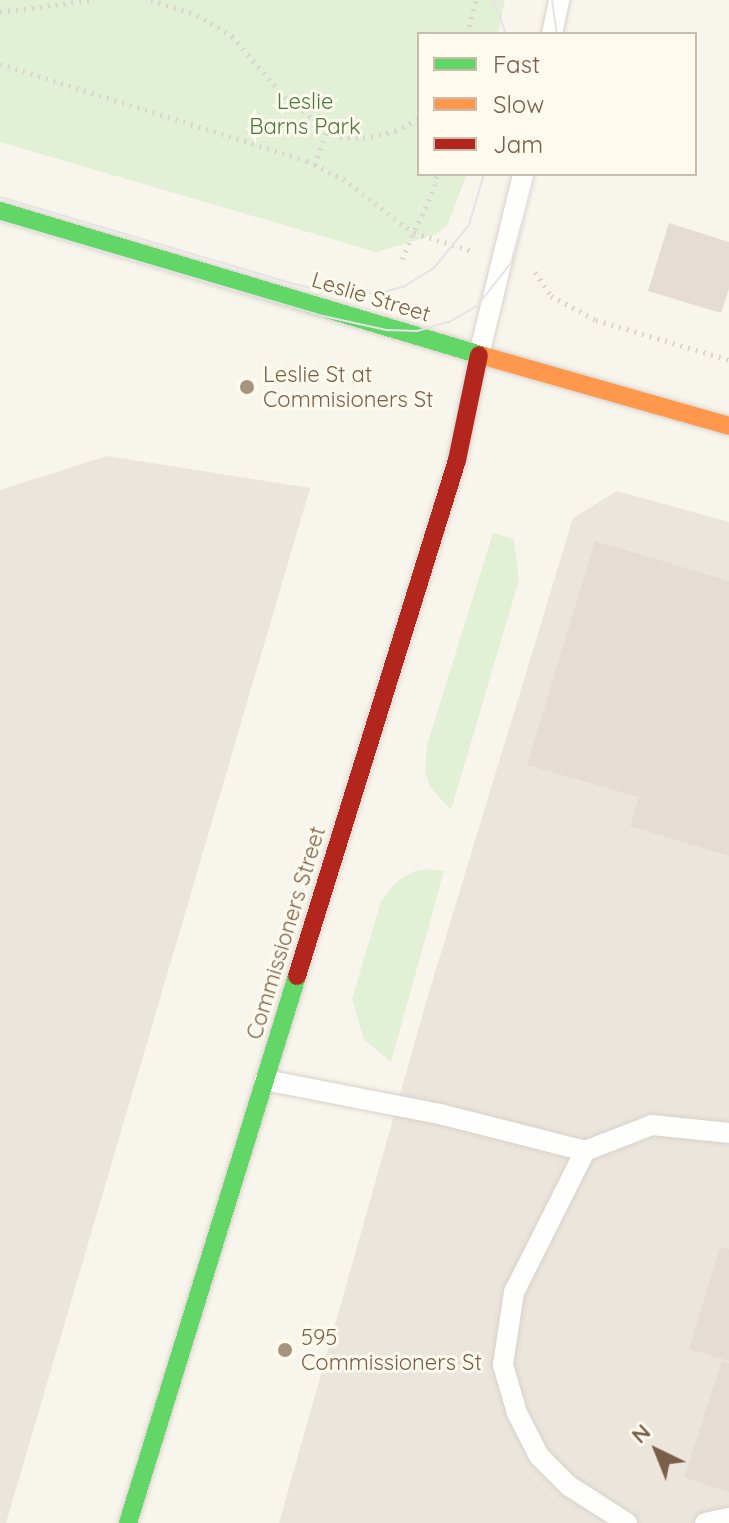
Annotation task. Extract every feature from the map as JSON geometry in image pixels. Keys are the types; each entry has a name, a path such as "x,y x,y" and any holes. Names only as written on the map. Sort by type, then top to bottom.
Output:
{"street":[{"name":"Leslie Street","path":"0,211 479,355 729,426"},
{"name":"Commissioners Street","path":"128,1523 457,460 479,355"}],"lane":[{"path":"552,32 559,0"},
{"path":"479,355 523,176"},
{"path":"265,1080 401,1105 585,1151 652,1125 729,1133"},
{"path":"585,1151 514,1292 503,1365 517,1413 539,1456 569,1486 627,1523"},
{"path":"705,1523 729,1518"}],"path":[{"path":"0,12 91,0"},
{"path":"151,0 197,15 232,36 289,102 327,131 340,137 363,138 395,131 417,120"},
{"path":"468,32 476,0"},
{"path":"0,64 315,165 343,179 414,233"},
{"path":"315,165 327,131"},
{"path":"402,259 436,176"},
{"path":"534,271 551,296 596,320 729,360"}],"shaded area":[{"path":"107,456 310,488 6,1523 0,1523 0,490"},
{"path":"617,491 729,522 729,1523 279,1523 427,999 573,518"}],"green space":[{"name":"Leslie Barns Park","path":"0,0 505,0 498,32 417,32 417,176 466,176 447,226 434,235 376,252 0,142"},
{"path":"493,533 514,539 519,580 451,810 430,787 425,771 427,745"},
{"path":"427,869 444,871 391,1062 364,1040 352,999 381,901 395,883 412,872"}],"building":[{"path":"669,223 729,242 729,289 721,313 648,291"},
{"path":"595,541 729,581 729,856 630,826 639,797 527,765"},
{"path":"720,1247 729,1249 729,1361 689,1349"},
{"path":"722,1361 729,1363 729,1492 684,1477"}],"tram line":[{"path":"493,0 505,32"},
{"path":"552,0 557,32"},
{"path":"0,197 290,283 329,292 376,294 405,286 434,268 469,225 483,176"},
{"path":"0,221 323,316 386,330 417,331 449,322 477,306 511,263 534,176"}],"traffic: fast":[{"path":"0,211 484,356"},
{"path":"128,1523 297,976"}],"traffic: slow":[{"path":"484,356 729,426"}],"traffic: jam":[{"path":"297,976 457,460 479,355"}],"place":[{"name":"Leslie St at Commisioners St","path":"247,387"},
{"name":"595 Commissioners St","path":"285,1350"}]}
